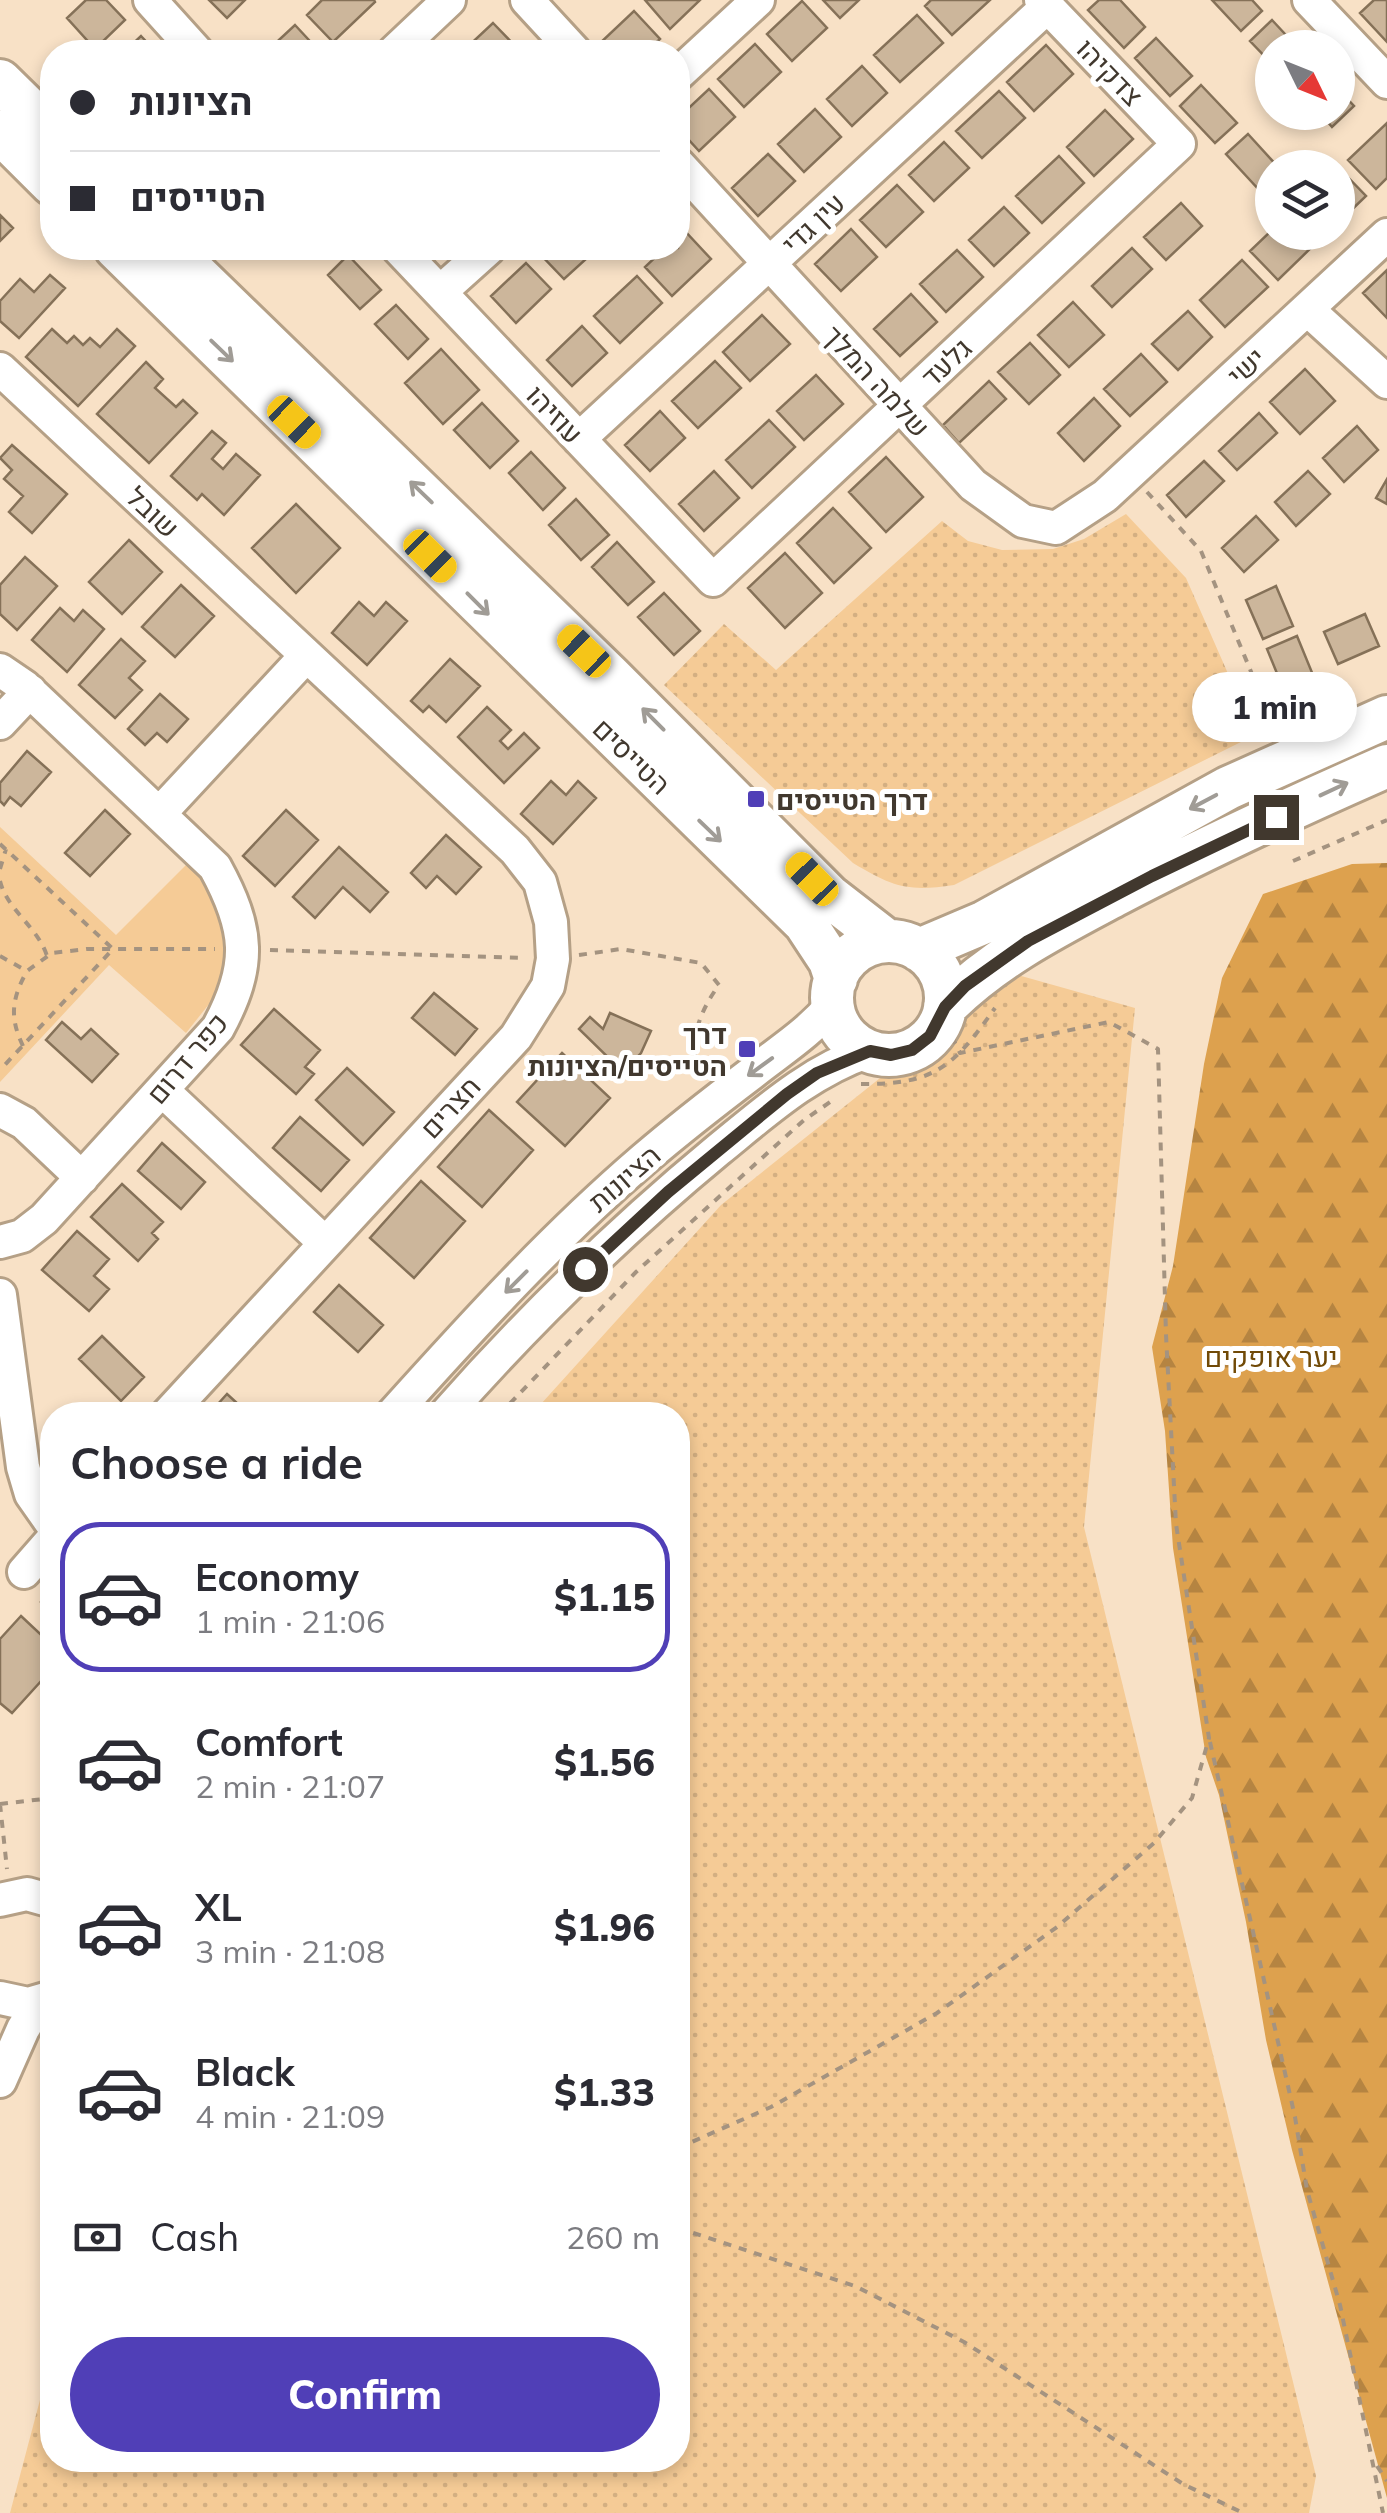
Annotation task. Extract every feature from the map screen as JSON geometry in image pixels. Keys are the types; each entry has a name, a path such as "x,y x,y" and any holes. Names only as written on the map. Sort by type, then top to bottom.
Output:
{"main road":[{"path":"0,80 40,120"},
{"path":"0,132 40,172"},
{"name":"הטייסים","path":"173,260 597,663 849,914 903,945"},
{"name":"הטייסים","path":"173,260 804,923 830,960 834,991"},
{"path":"903,945 941,975 945,1007 938,1028 922,1044 863,1068 856,1044 843,1031 834,991 856,952 956,936 1228,788 1387,717"},
{"path":"945,1007 979,975 1028,941 1152,876 1387,766"},
{"path":"796,862 877,908 913,916 960,912 1041,889"}],"street":[{"path":"150,0 187,40"},
{"path":"407,40 449,0"},
{"path":"527,0 564,40"},
{"path":"690,63 758,0"},
{"name":"צדקיהו","path":"1044,3 1179,144"},
{"name":"עין גדי","path":"579,439 1044,3"},
{"path":"1321,4 1387,82"},
{"name":"גלעד","path":"713,580 1179,144"},
{"name":"שלמה המלך","path":"690,177 973,485 1023,521 1056,528 1105,496"},
{"name":"ישי","path":"1105,496 1387,235"},
{"name":"עוזיהו","path":"409,260 713,580"},
{"path":"440,292 476,260"},
{"path":"1307,309 1387,382"},
{"name":"שובל","path":"0,369 515,850 540,882 551,922 553,959"},
{"path":"160,813 306,656"},
{"name":"כפר דרום","path":"0,670 30,691 215,867 231,897 243,967 234,999 218,1028 44,1219 22,1236 0,1242"},
{"path":"0,723 30,691"},
{"name":"חצרים","path":"179,1402 516,1037 548,986 553,959"},
{"name":"הציונות","path":"404,1402 584,1213 712,1103 792,1045 834,991"},
{"name":"הציונות","path":"457,1402 612,1242 787,1094 828,1067 863,1068"},
{"path":"162,1090 324,1242"},
{"path":"0,1110 24,1123 82,1178"},
{"path":"0,1294 23,1467 40,1506"},
{"path":"24,1572 40,1554"},
{"path":"0,1998 16,2004 40,2001"},
{"path":"0,2081 23,2029 40,2008"}],"path":[{"path":"1130,474 1201,551 1288,761"},
{"path":"1292,860 1387,820"},
{"path":"0,844 114,949"},
{"path":"0,869 6,849"},
{"path":"0,881 8,900 43,942 47,956"},
{"path":"23,1046 12,1012 15,992 28,971 47,956 87,949 242,948 553,959 621,949 701,963 719,985 704,1005 693,1042 697,1070 712,1103"},
{"path":"0,1070 114,949"},
{"path":"0,956 28,971"},
{"path":"863,1068 890,1084 942,1071 998,1004 979,975"},
{"path":"960,1052 1109,1022 1158,1050 1176,1524 1210,1738 1307,2190 1340,2304 1383,2513"},
{"path":"511,1402 636,1272 804,1120 844,1093"},
{"path":"690,2143 770,2107 937,2013 1058,1927 1154,1843 1192,1798 1210,1738"},
{"path":"21,1894 0,1804 40,1799"},
{"path":"690,2232 856,2286 964,2342 1183,2484 1243,2513"},
{"path":"1377,2466 1387,2481"}],"shaded area":[{"path":"1126,514 1186,578 1255,735 954,885 901,886 853,863 664,685 724,624 776,670 942,521 968,541 1002,550 1053,549 1084,539"},
{"path":"0,827 116,935 189,862 213,889 225,925 229,958 221,989 186,1033 109,965 0,1082"},
{"path":"1000,970 1135,1008 1084,1527 1316,2476 1309,2513 10,2513 40,2400 40,2472 690,2472 690,1402 543,1402 721,1205 934,1035"}],"green space":[{"name":"יער אופקים","path":"1387,863 1387,2498 1292,2150 1266,2040 1219,1795 1206,1757 1173,1548 1165,1431 1152,1347 1173,1266 1204,1064 1222,978 1263,894 1352,864"}],"building":[{"path":"86,0 106,0 125,20 104,40 87,40 67,18"},
{"path":"209,0 245,0 227,18"},
{"path":"322,0 375,2 335,40 307,15"},
{"path":"645,0 700,0 670,29"},
{"path":"823,0 859,0 840,18"},
{"path":"931,0 990,0 952,35 925,6"},
{"path":"1099,0 1120,0 1145,27 1124,48 1088,10"},
{"path":"1212,0 1252,0 1262,11 1241,31"},
{"path":"1374,0 1387,0 1387,42 1360,13"},
{"path":"802,1 827,28 792,61 767,34"},
{"path":"634,11 660,39 659,40 603,40"},
{"path":"917,15 943,43 900,82 874,55"},
{"path":"1272,20 1281,30 1262,30"},
{"path":"493,23 509,40 475,40"},
{"path":"295,25 309,40 279,40"},
{"path":"1156,38 1192,76 1170,96 1135,58"},
{"path":"755,44 781,72 744,107 718,79"},
{"path":"1046,45 1073,74 1034,111 1007,82"},
{"path":"862,66 887,93 852,126 827,99"},
{"path":"1201,85 1237,123 1215,143 1180,106"},
{"path":"709,89 735,117 699,151 690,141 690,107"},
{"path":"999,91 1025,118 982,158 956,131"},
{"path":"815,109 841,137 804,172 778,144"},
{"path":"1105,110 1133,139 1094,176 1067,147"},
{"path":"1387,123 1387,178 1376,189 1355,167 1355,153"},
{"path":"1248,134 1263,150 1255,150 1255,185 1226,154"},
{"path":"944,142 969,168 934,201 909,175"},
{"path":"768,154 795,181 758,216 732,188"},
{"path":"1059,156 1084,183 1042,223 1016,196"},
{"path":"897,185 923,212 886,247 860,220"},
{"path":"1355,185 1366,196 1355,207"},
{"path":"1181,203 1202,226 1166,260 1144,237"},
{"path":"1004,207 1029,233 994,266 969,240"},
{"path":"0,215 13,228 0,241"},
{"path":"851,229 877,257 841,291 815,264"},
{"path":"690,236 711,259 672,296 645,267 652,260 690,260"},
{"path":"1255,246 1255,250 1309,250 1278,280 1250,251"},
{"path":"1132,248 1152,269 1112,307 1092,286"},
{"path":"957,250 983,277 946,312 920,284"},
{"path":"343,260 353,260 381,290 360,309 328,275"},
{"path":"546,260 585,260 564,279"},
{"path":"1242,260 1268,287 1225,327 1200,300"},
{"path":"526,263 551,289 516,323 491,296"},
{"path":"1387,270 1387,318 1363,293"},
{"path":"50,275 65,288 19,338 0,321 0,301 20,279 34,292"},
{"path":"637,276 662,303 620,343 594,316"},
{"path":"911,294 937,322 900,356 874,329"},
{"path":"1073,302 1104,335 1069,367 1038,335"},
{"path":"396,305 428,339 408,359 375,324"},
{"path":"1188,311 1212,337 1178,370 1152,344"},
{"path":"762,315 790,344 750,381 723,352"},
{"path":"582,326 607,353 572,386 547,360"},
{"path":"52,329 67,343 74,336 83,345 90,338 100,347 117,329 135,346 78,406 26,357"},
{"path":"1030,343 1060,375 1029,404 998,372"},
{"path":"441,349 479,390 443,424 405,383"},
{"path":"1141,354 1167,382 1130,416 1104,389"},
{"path":"715,361 741,388 698,428 672,401"},
{"path":"146,362 163,379 155,388 176,407 183,400 197,413 149,463 97,414"},
{"path":"1305,369 1335,401 1300,434 1270,402"},
{"path":"816,375 843,404 804,440 777,411"},
{"path":"989,381 1006,399 959,443 943,425"},
{"path":"1094,398 1120,426 1084,461 1058,433"},
{"path":"482,403 518,441 490,468 454,430"},
{"path":"660,411 685,438 650,471 625,445"},
{"path":"1259,413 1277,433 1237,470 1219,451"},
{"path":"769,420 795,447 752,488 726,460"},
{"path":"1357,426 1378,450 1344,482 1323,458"},
{"path":"212,431 226,443 212,459 223,469 236,454 260,475 224,515 202,494 197,500 171,476"},
{"path":"12,445 67,494 32,533 9,512 23,496 4,479 12,470 0,458"},
{"path":"531,452 565,488 543,510 509,473"},
{"path":"886,457 923,497 886,532 849,492"},
{"path":"1204,461 1224,481 1186,517 1167,495"},
{"path":"714,471 739,498 704,531 679,504"},
{"path":"1308,471 1330,494 1296,526 1275,502"},
{"path":"1387,479 1387,504 1376,498"},
{"path":"576,499 609,535 581,560 549,525"},
{"path":"296,504 340,548 296,593 252,548"},
{"path":"833,508 871,548 834,583 797,543"},
{"path":"1256,516 1278,540 1244,572 1222,548"},
{"path":"129,540 162,572 122,614 89,582"},
{"path":"617,542 654,582 628,605 592,567"},
{"path":"785,553 822,593 785,628 748,588"},
{"path":"25,557 57,586 17,630 0,614 0,585"},
{"path":"181,585 214,616 175,657 142,627"},
{"path":"1276,586 1293,626 1263,639 1246,600"},
{"path":"664,593 700,631 674,655 638,617"},
{"path":"359,602 374,616 386,602 407,621 367,665 332,633"},
{"path":"60,608 74,621 83,610 104,629 67,672 32,640"},
{"path":"1365,614 1379,646 1338,664 1324,632"},
{"path":"1297,636 1313,675 1283,688 1267,649"},
{"path":"121,639 145,661 129,678 142,690 115,718 79,685"},
{"path":"450,659 480,686 446,722 429,706 423,712 411,701"},
{"path":"160,694 188,719 167,742 157,733 145,745 128,729"},
{"path":"487,707 511,730 500,741 508,749 524,733 539,748 504,783 458,737"},
{"path":"27,751 51,772 21,806 10,797 4,805 0,801 0,783"},
{"path":"551,781 566,795 578,781 596,798 553,844 521,814"},
{"path":"105,810 130,834 90,876 65,853"},
{"path":"286,810 318,840 275,886 243,856"},
{"path":"446,835 481,867 456,894 437,876 426,888 411,873"},
{"path":"339,847 388,892 370,912 343,887 315,918 293,897"},
{"path":"434,993 477,1029 455,1055 412,1018"},
{"path":"274,1009 320,1050 305,1067 314,1074 296,1094 241,1045"},
{"path":"610,1013 651,1031 641,1053 623,1072 579,1029 590,1017 603,1029"},
{"path":"62,1022 81,1039 91,1029 118,1054 92,1082 46,1040"},
{"path":"562,1053 610,1098 565,1146 517,1102"},
{"path":"347,1068 394,1112 363,1145 316,1100"},
{"path":"489,1110 533,1150 482,1207 438,1167"},
{"path":"300,1117 349,1160 321,1191 273,1148"},
{"path":"162,1143 205,1182 181,1209 138,1171"},
{"path":"421,1181 465,1221 414,1278 370,1238"},
{"path":"122,1184 163,1222 152,1233 158,1239 138,1261 91,1217"},
{"path":"77,1231 109,1259 94,1276 109,1289 89,1311 42,1270"},
{"path":"339,1285 383,1325 358,1352 314,1312"},
{"path":"102,1336 144,1377 121,1401 79,1359"},
{"path":"227,1394 236,1402 220,1402"},
{"path":"21,1616 40,1634 40,1682 12,1713 0,1703 0,1639"}],"place":[{"name":"דרך הטייסים","path":"756,799"},
{"name":"דרך הטייסים/הציונות","path":"747,1049"}],"route":[{"path":"585,1269 668,1192 817,1073 870,1051 891,1055 912,1050 938,1028 945,1007 992,964 1152,876 1276,817"}]}
